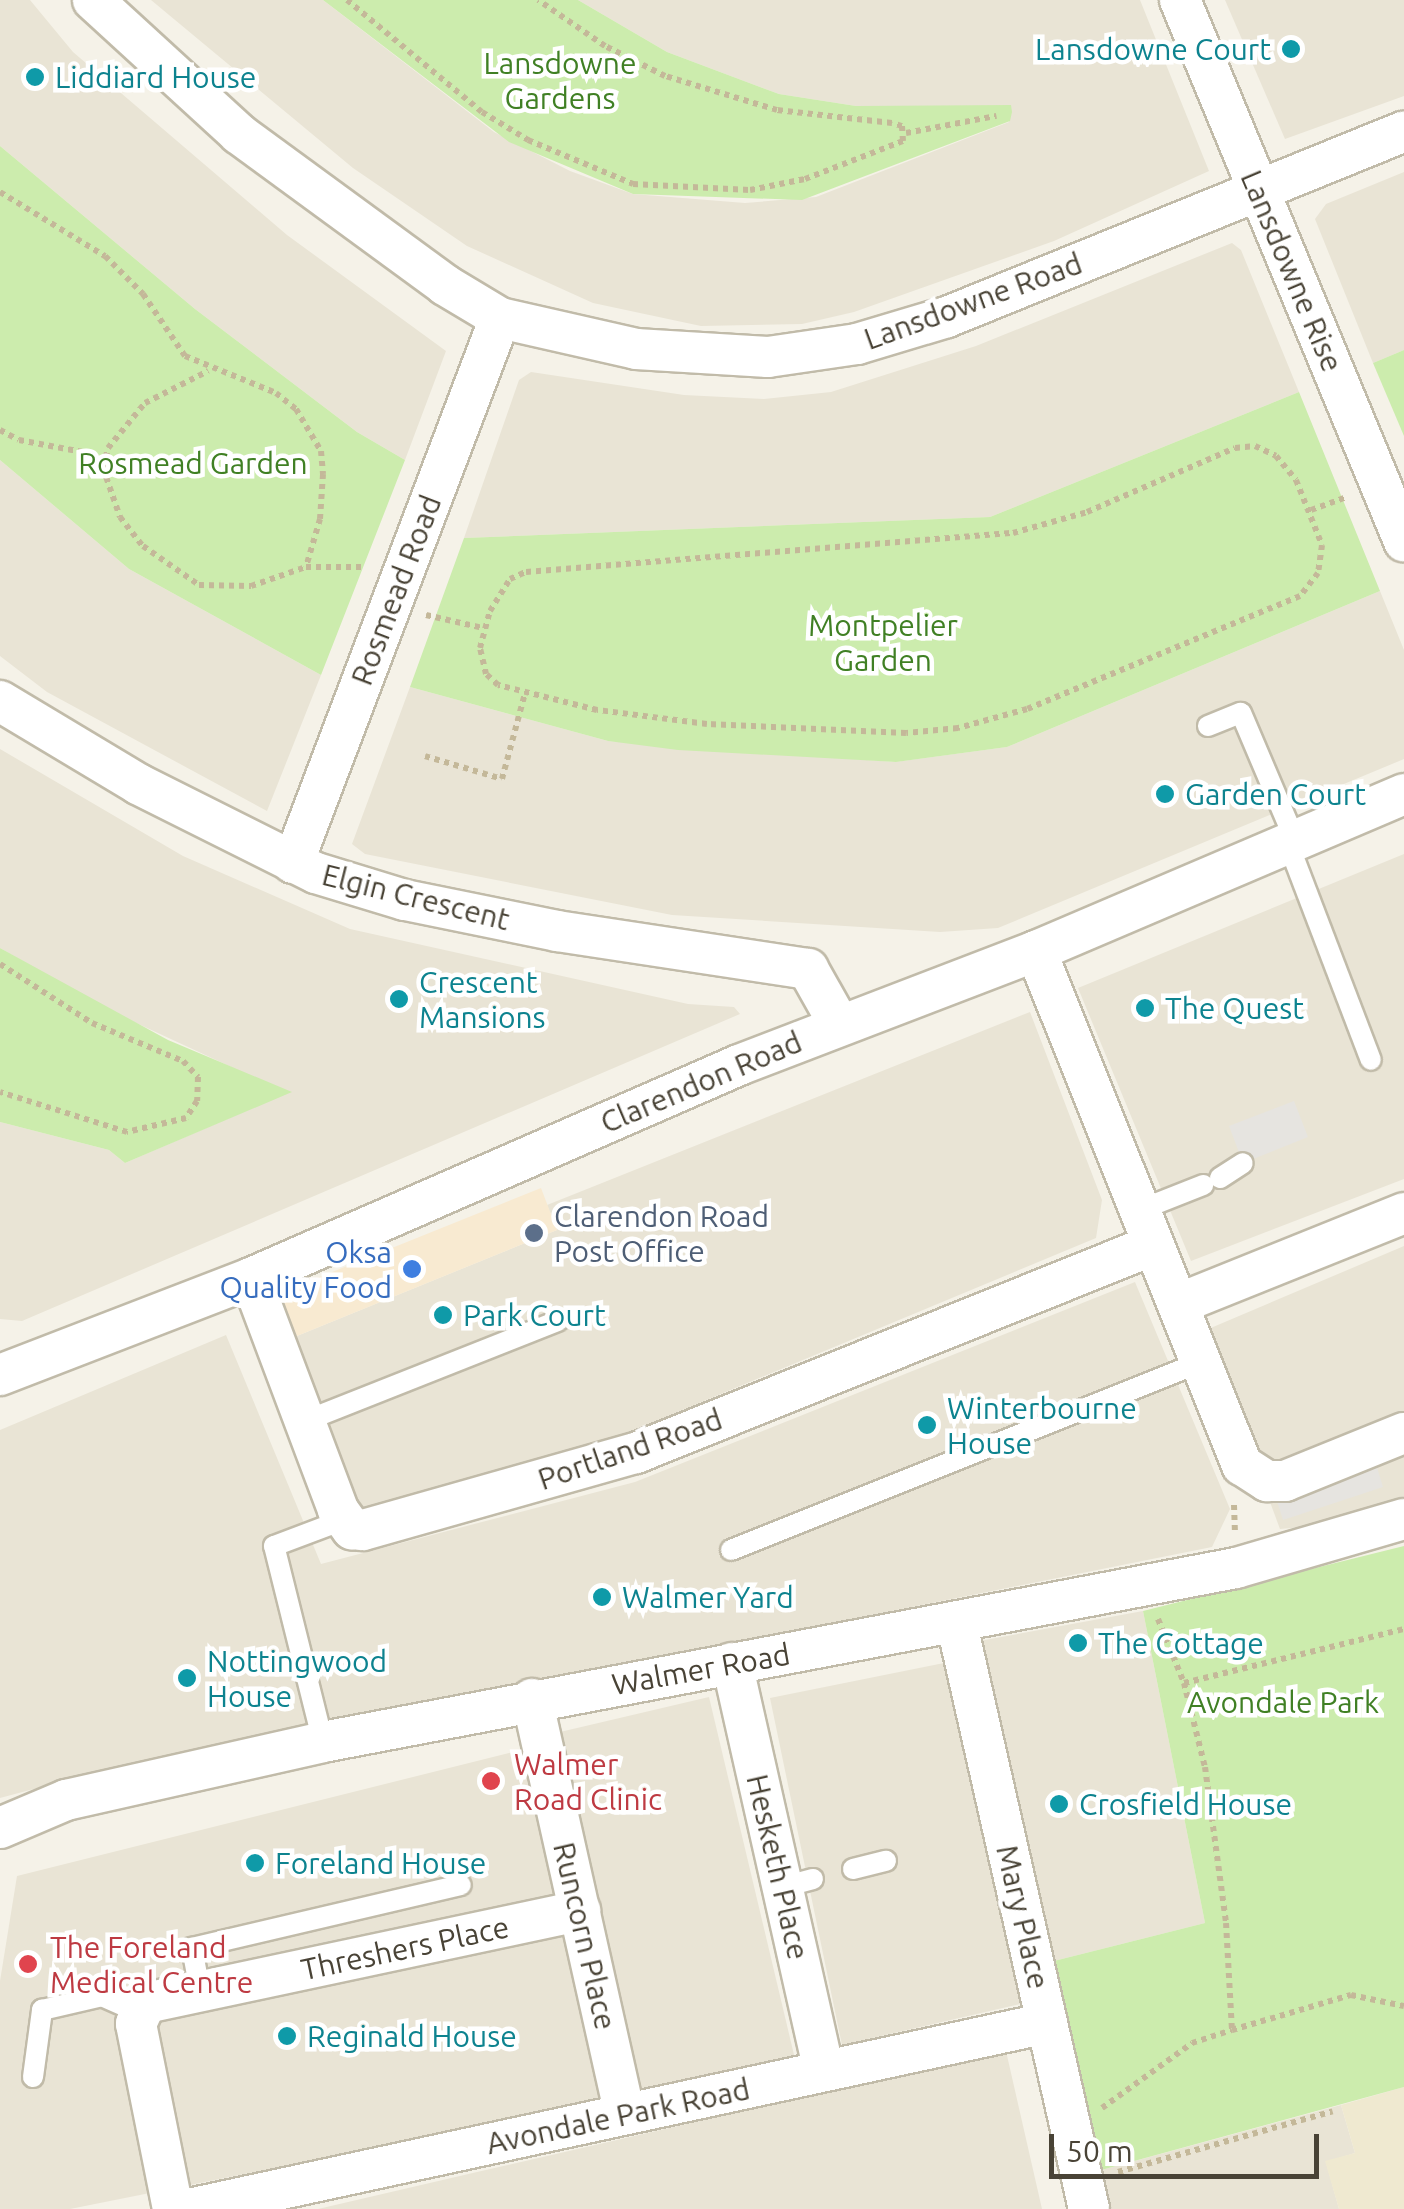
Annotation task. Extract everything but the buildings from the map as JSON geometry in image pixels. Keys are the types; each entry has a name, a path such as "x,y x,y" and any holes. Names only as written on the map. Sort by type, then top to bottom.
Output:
{"street":[{"name":"Lansdowne Road","path":"93,0 178,81 318,197 500,318 636,349 768,356 818,351 947,317 1404,130"},
{"name":"Lansdowne Rise","path":"1180,0 1404,541"},
{"name":"Rosmead Road","path":"293,863 500,318"},
{"name":"Elgin Crescent","path":"0,701 87,756 293,863 351,886 482,916 808,969 839,1024"},
{"name":"Clarendon Road","path":"5,1367 251,1278 839,1024 1036,951 1404,794"},
{"path":"1036,951 1242,1466 1267,1482 1285,1481 1404,1434"},
{"path":"1178,1304 1404,1213"},
{"name":"Portland Road","path":"343,1520 363,1530 636,1453 1147,1227"},
{"path":"251,1278 343,1520"},
{"name":"Walmer Road","path":"0,1828 66,1800 323,1742 732,1663 956,1625 1236,1568 1404,1519"},
{"name":"Mary Place","path":"956,1625 1086,2196"},
{"name":"Hesketh Place","path":"732,1663 798,1883 824,2072"},
{"name":"Runcorn Place","path":"532,1700 626,2114"},
{"name":"Threshers Place","path":"138,2012 146,2002 580,1912"},
{"path":"138,2012 174,2209"},
{"name":"Avondale Park Road","path":"189,2209 1047,2023"}],"lane":[{"path":"1208,726 1241,712 1371,1060"},
{"path":"1147,1227 1242,1162"},
{"path":"305,1422 558,1321"},
{"path":"731,1550 1201,1362"},
{"path":"323,1742 274,1546 343,1520"},
{"path":"852,1869 886,1861"},
{"path":"200,1991 192,1948 462,1885"},
{"path":"33,2077 42,2010 102,1996 138,2012"}],"path":[{"path":"347,0 482,112 555,153 633,184 750,190 849,164 894,147 906,134 996,116"},
{"path":"538,0 605,46 665,76 777,110 892,123 906,134"},
{"path":"0,192 105,256 142,294 185,356 208,370 276,393 312,430 321,452 322,494 306,566"},
{"path":"208,370 145,403 108,448 103,468 120,517 175,573 225,588 306,566 363,566 394,593 483,628"},
{"path":"0,430 19,440 68,444 103,468"},
{"path":"1255,446 1276,456 1296,480 1322,546 1318,573 1300,596 1072,692 958,728 906,733 707,724 596,710 525,693 486,674 483,628 496,595 526,572 1013,533 1087,512 1235,448 1255,446"},
{"path":"425,756 502,779 525,693"},
{"path":"0,964 92,1022 184,1061 198,1077 197,1101 186,1118 127,1132 0,1092"},
{"path":"1236,1568 1234,1494 1242,1466"},
{"path":"1148,1584 1184,1683 1205,1767 1232,2030"},
{"path":"1184,1683 1404,1629"},
{"path":"1071,2130 1192,2043 1350,1995 1404,2006"},
{"path":"1086,2196 1333,2112"}],"shaded area":[{"path":"0,0 30,0 73,52 287,235 446,351 405,460 357,432 195,309 0,146"},
{"path":"151,0 323,0 494,132 570,171 633,194 745,203 816,197 1009,122 1007,112 856,106 779,94 667,52 578,0 1140,0 1209,171 1054,241 854,312 802,324 701,326 593,303 467,246 353,168"},
{"path":"1225,0 1404,0 1404,96 1285,139"},
{"path":"1404,172 1404,350 1373,363 1315,219 1326,204"},
{"path":"1232,243 1241,250 1299,392 990,517 464,538 519,380 531,372 684,395 764,399 831,392 976,346"},
{"path":"0,460 129,569 321,675 267,811 47,692 0,656"},
{"path":"1380,591 1404,650 1404,759 998,928 940,932 672,915 365,854 352,844 410,687 608,741 895,762 1007,747"},
{"path":"0,749 183,856 350,929 688,1004 734,1007 740,1014 22,1321 0,1319 0,1122 109,1150 125,1163 287,1093 104,1008 0,948"},
{"path":"1404,854 1404,1179 1191,1261 1078,988"},
{"path":"1030,1012 1102,1200 1096,1238 620,1436 354,1510 292,1338 557,1230 547,1205"},
{"path":"1294,1101 1308,1137 1243,1163 1229,1126"},
{"path":"541,1188 557,1230 292,1338 275,1295"},
{"path":"1404,1246 1404,1496 1325,1525 1280,1529 1206,1330"},
{"path":"1135,1282 1230,1509 1212,1547 131,1763 0,1798 0,1430 226,1335 321,1564 635,1482"},
{"path":"1376,1464 1383,1487 1283,1520 1276,1498"},
{"path":"1143,1611 1205,1923 1046,1963 974,1642"},
{"path":"944,1663 1020,2004 842,2045 770,1698"},
{"path":"709,1697 795,2059 638,2095 560,1732"},
{"path":"525,1749 610,2101 70,2209 0,2209 0,1981 17,1876"},
{"path":"1006,2051 1042,2209 318,2209 477,2172"},
{"path":"1404,2087 1404,2209 1339,2209 1325,2161 1355,2153 1341,2105"},
{"path":"1341,2105 1355,2153 1326,2162 1339,2209 1104,2209 1094,2172"}],"green space":[{"name":"Lansdowne Gardens","path":"323,0 578,0 667,52 779,94 856,106 1011,105 1012,112 1010,121 802,200 633,194 509,142"},
{"name":"Rosmead Garden","path":"0,146 195,309 357,432 405,460 321,675 129,569 0,460"},
{"path":"1404,350 1404,436 1373,363"},
{"name":"Montpelier Garden","path":"1299,392 1380,591 1007,747 896,762 678,750 608,741 410,687 464,538 990,517"},
{"path":"0,948 168,1040 292,1092 125,1163 109,1150 0,1122"},
{"name":"Avondale Park","path":"1404,1546 1404,2087 1094,2172 1046,1963 1205,1923 1143,1611"}],"place":[{"name":"Lansdowne Court","path":"1291,49"},
{"name":"Liddiard House","path":"35,77"},
{"name":"Garden Court","path":"1165,794"},
{"name":"Crescent Mansions","path":"399,999"},
{"name":"The Quest","path":"1145,1008"},
{"name":"Clarendon Road Post Office","path":"534,1233"},
{"name":"Oksa Quality Food","path":"412,1269"},
{"name":"Park Court","path":"443,1315"},
{"name":"Winterbourne House","path":"927,1425"},
{"name":"Walmer Yard","path":"602,1597"},
{"name":"The Cottage","path":"1078,1643"},
{"name":"Nottingwood House","path":"187,1678"},
{"name":"Walmer Road Clinic","path":"491,1781"},
{"name":"Crosfield House","path":"1059,1804"},
{"name":"Foreland House","path":"255,1863"},
{"name":"The Foreland Medical Centre","path":"28,1964"},
{"name":"Reginald House","path":"287,2036"}]}
